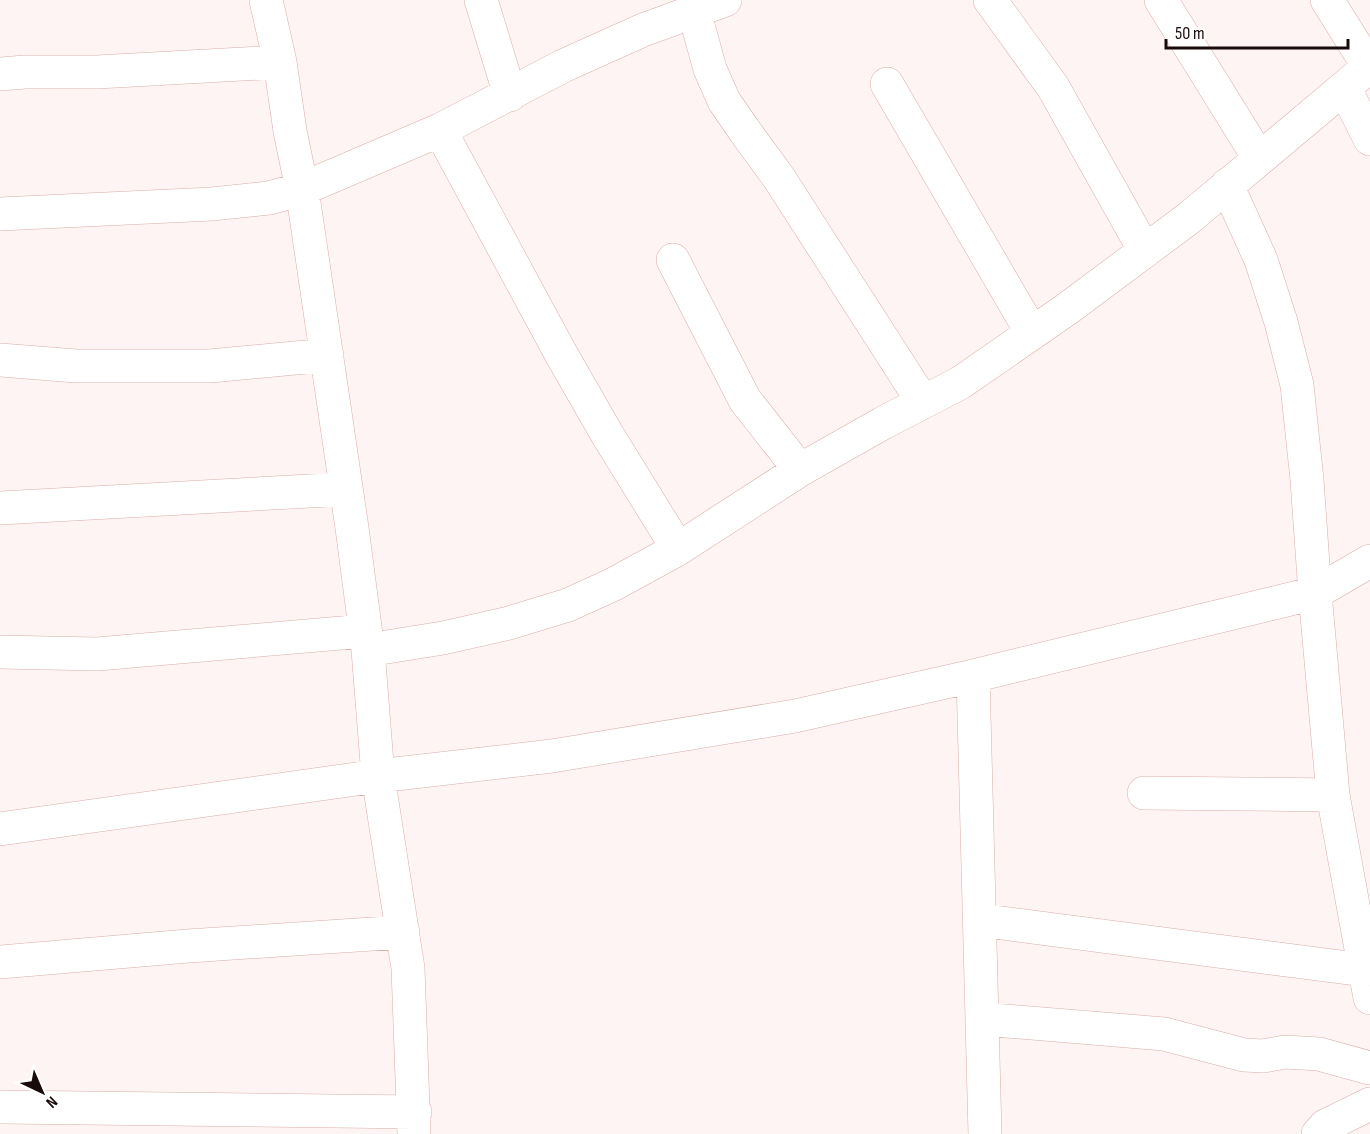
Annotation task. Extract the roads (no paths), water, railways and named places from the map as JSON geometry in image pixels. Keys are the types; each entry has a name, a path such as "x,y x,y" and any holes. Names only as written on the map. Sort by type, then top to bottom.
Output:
{"street":[{"path":"0,1107 415,1123 408,968 378,776 366,640 346,489 302,189 290,131 280,62 266,0"},
{"path":"481,0 510,95"},
{"path":"0,214 212,204 269,198 302,189 440,130 563,66 643,30 725,0"},
{"path":"990,0 1053,87 1145,251"},
{"path":"1161,0 1259,158"},
{"path":"0,652 97,654 443,638 509,623 568,605 614,584 678,549 800,470 960,382 1032,333 1189,218 1370,66 1327,0"},
{"path":"694,11 710,69 724,101 779,178 923,402"},
{"path":"0,74 97,72 280,62"},
{"path":"887,84 1032,333"},
{"path":"1345,89 1370,139"},
{"path":"440,130 607,434 678,549"},
{"path":"979,920 1367,984 1333,795 1297,385 1281,322 1261,260 1227,185"},
{"path":"674,260 745,400 800,470"},
{"path":"0,360 76,366 210,366 327,355"},
{"path":"0,508 346,489"},
{"path":"1311,543 1365,565"},
{"path":"0,829 378,776 552,756 795,716 973,676 1314,593 1365,565"},
{"path":"973,676 985,1134"},
{"path":"1144,793 1333,795"},
{"path":"0,962 188,946 404,932"},
{"path":"982,1019 1164,1034 1244,1055 1263,1056 1285,1052 1318,1054 1370,1068"},
{"path":"1317,1134 1325,1126 1370,1104"}]}
